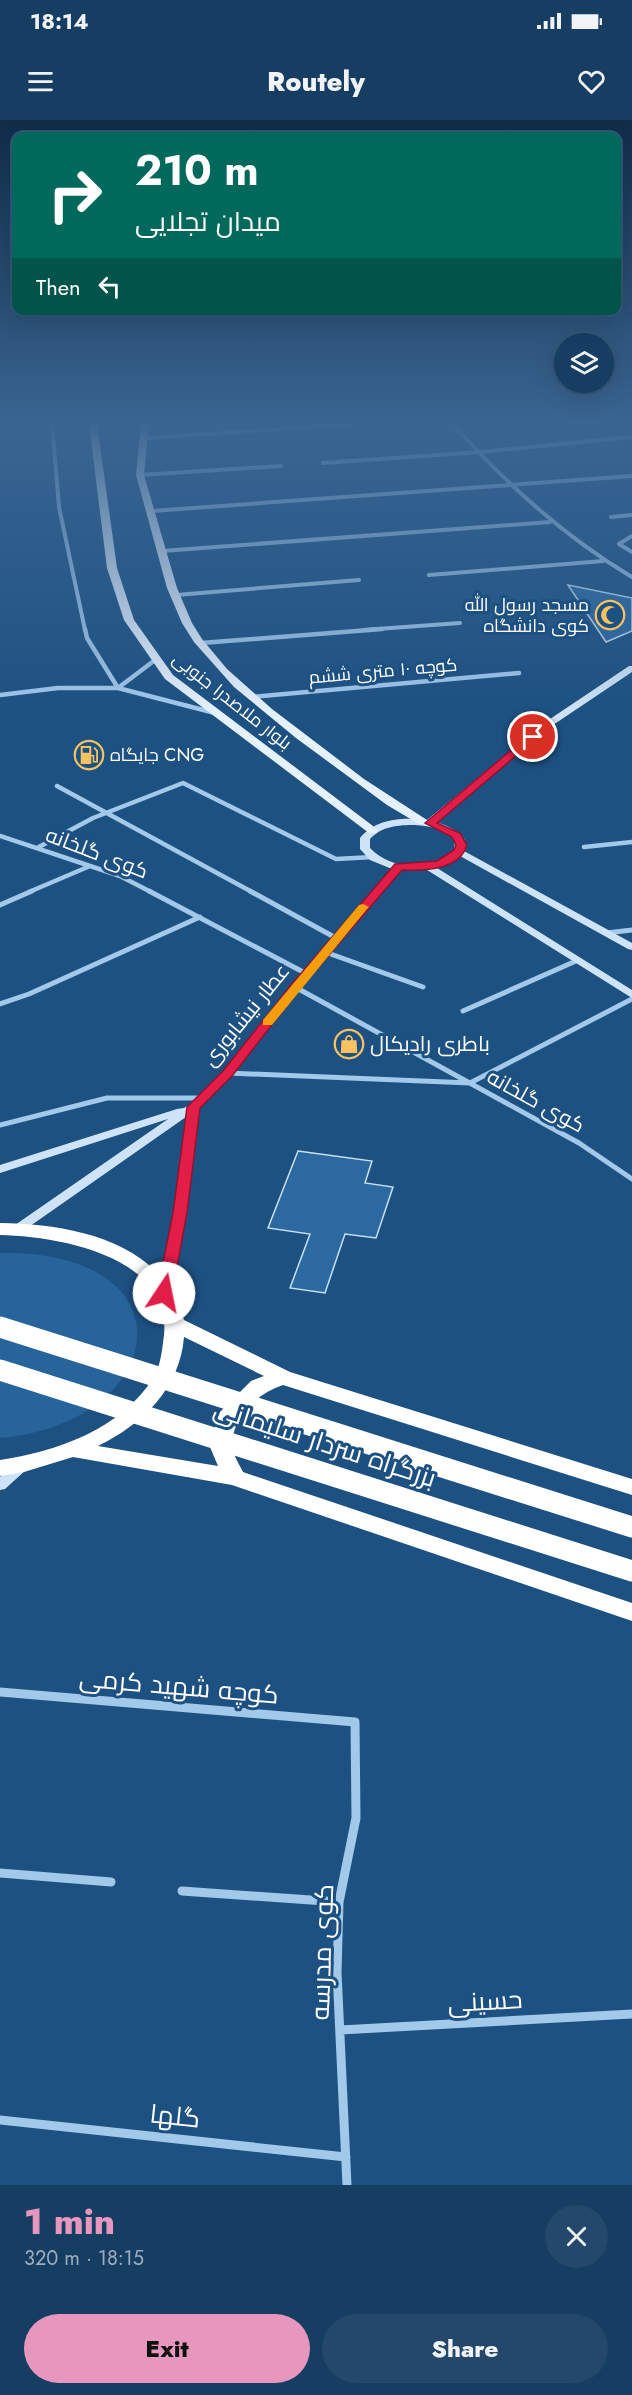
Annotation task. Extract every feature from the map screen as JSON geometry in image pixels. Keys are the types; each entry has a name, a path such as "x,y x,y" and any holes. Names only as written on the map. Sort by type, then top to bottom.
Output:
{"highway":[{"path":"0,1468 21,1466 75,1450 120,1425 153,1394 172,1359 175,1324 164,1293 141,1266 107,1245 65,1233 9,1229"},
{"path":"175,1324 283,1377 632,1487"},
{"name":"بزرگراه سردار سلیمانی","path":"0,1327 632,1527"},
{"name":"بزرگراه سردار سلیمانی","path":"0,1370 632,1571"},
{"path":"234,1477 221,1447 230,1413 258,1386 283,1377"},
{"path":"75,1450 234,1477 632,1612"}],"main road":[{"name":"بلوار ملاصدرا جنوبی","path":"107,520 117,588 129,620 169,677 373,831"},
{"name":"بلوار ملاصدرا جنوبی","path":"155,520 162,551 187,623 221,668 250,697 377,796 427,823"},
{"path":"427,823 550,723 632,668"},
{"path":"397,822 427,823 456,835 461,845 459,852 447,861 429,867 399,866 373,857 364,844 365,838 373,831 397,822"},
{"path":"459,852 632,947"},
{"name":"عطار نیشابوری","path":"9,1229 198,1102 228,1073 295,987 399,866"},
{"path":"429,867 632,997"},
{"path":"0,1168 198,1102 164,1293"},
{"path":"0,1485 21,1466"}],"street":[{"path":"62,520 87,638 118,688"},
{"path":"162,551 550,522 603,561 632,577"},
{"path":"632,537 619,544 632,552"},
{"path":"429,575 603,561"},
{"path":"176,595 359,580"},
{"path":"201,643 460,623"},
{"path":"118,688 141,673 155,660"},
{"name":"کوچه ۱۰ متری ششم","path":"250,697 519,673"},
{"path":"0,695 58,688 118,688 218,714"},
{"path":"37,848 107,813 183,783 336,859 356,860 373,857"},
{"path":"57,786 336,938"},
{"name":"کوی گلخانه","path":"0,836 120,876 307,974"},
{"path":"584,847 632,842"},
{"path":"0,905 90,866"},
{"path":"0,1004 29,994 200,917"},
{"path":"605,933 632,930"},
{"path":"325,952 423,987"},
{"path":"463,1011 576,961"},
{"name":"کوی گلخانه","path":"295,987 579,1143 632,1179"},
{"path":"228,1073 470,1083 632,997"},
{"path":"0,1125 106,1098 198,1102"},
{"name":"کوچه شهید کرمی","path":"0,1692 355,1722"},
{"name":"کوی مدرسه","path":"347,2185 340,2030 339,1902 356,1818 355,1722"},
{"path":"0,1873 111,1882"},
{"path":"182,1891 339,1902"},
{"name":"حسینی","path":"340,2030 632,2014"},
{"name":"گلها","path":"0,2120 345,2157"}],"shaded area":[{"path":"0,1253 63,1260 107,1279 131,1307 137,1339 126,1373 99,1403 56,1426 0,1438"}],"building":[{"name":"مسجد رسول الله کوی دانشگاه","path":"568,585 632,598 632,631 606,642"},
{"path":"298,1151 372,1161 365,1183 393,1187 376,1238 345,1234 325,1293 290,1288 310,1234 268,1228"}],"slow traffic":[{"path":"267,1022 363,907"}],"place":[{"name":"مسجد رسول الله کوی دانشگاه","path":"610,615"},
{"name":"جایگاه CNG","path":"89,755"},
{"name":"باطری رادیکال","path":"349,1044"}],"route":[{"path":"164,1293 180,1213 193,1107 228,1073 295,987 399,866 429,867 454,858 461,849 460,840 447,829 430,823 533,737"}]}
